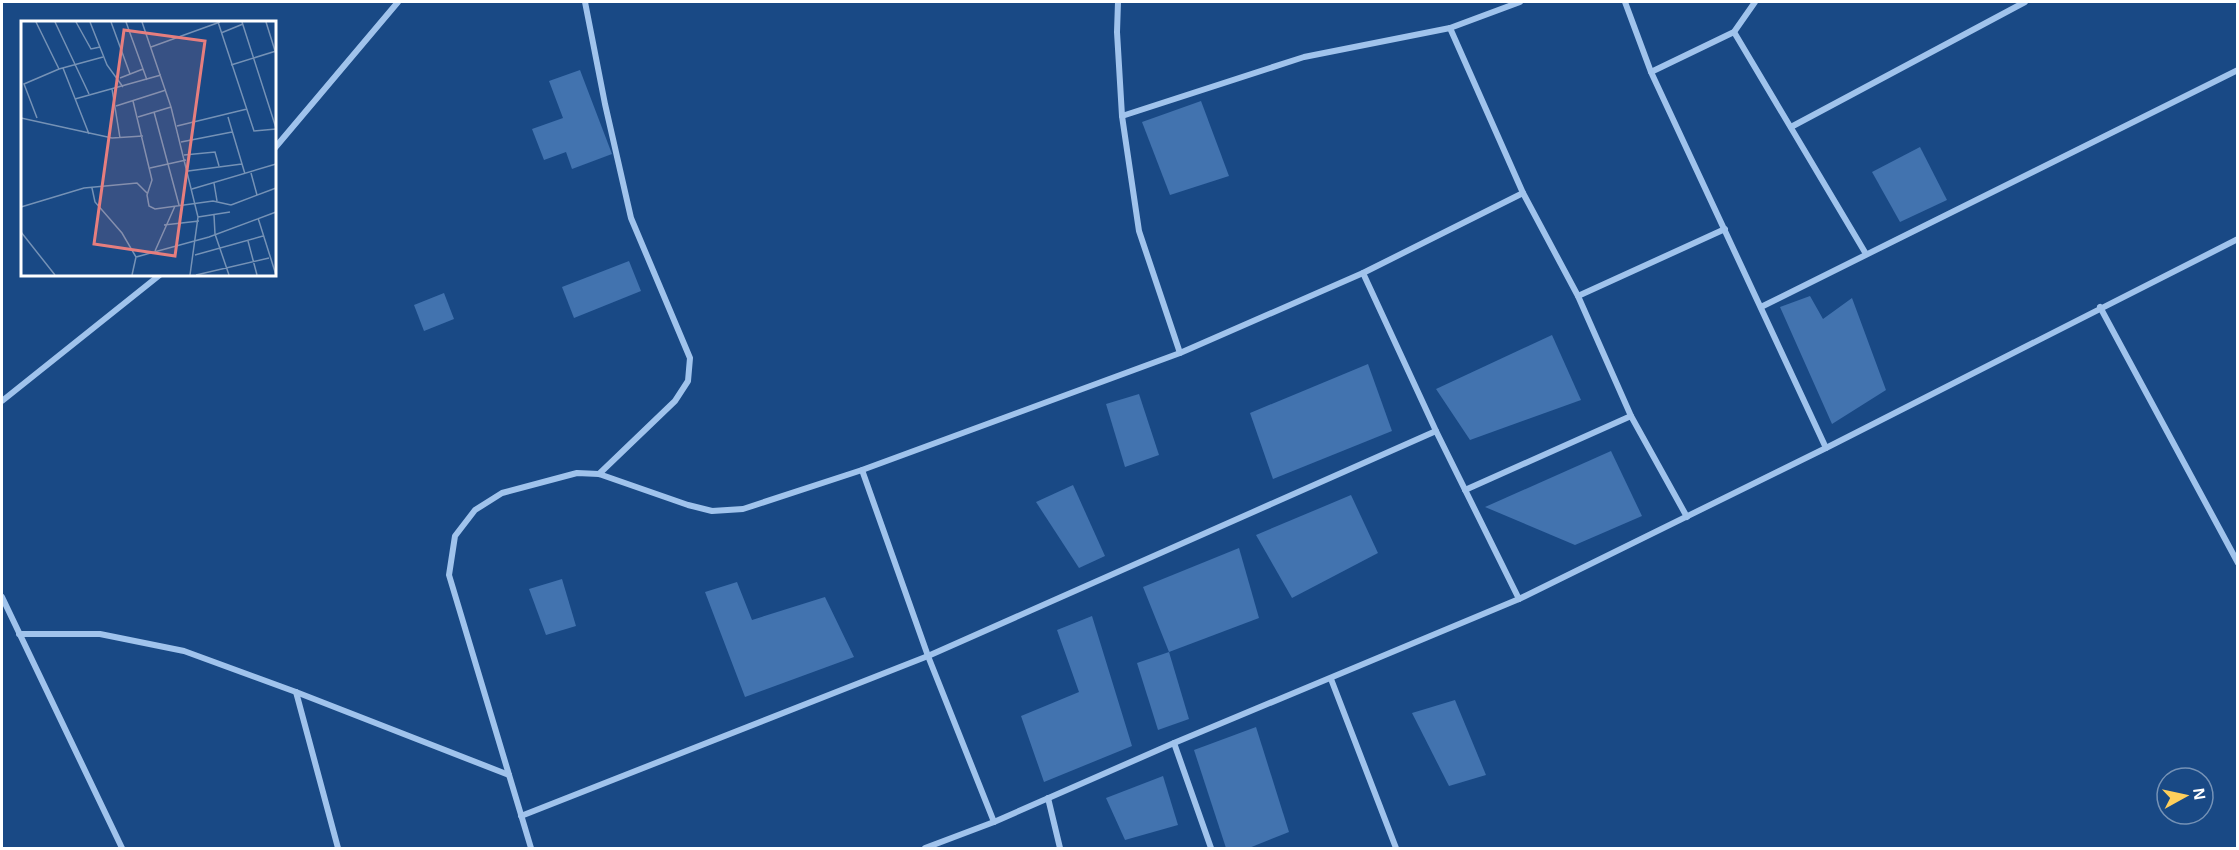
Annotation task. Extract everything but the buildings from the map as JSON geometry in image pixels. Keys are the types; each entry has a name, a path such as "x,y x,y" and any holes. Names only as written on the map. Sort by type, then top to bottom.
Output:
{"street":[{"path":"276,147 398,2"},
{"path":"585,2 631,218 690,358 688,381 675,401 599,474"},
{"path":"1118,2 1117,32 1122,116 1139,231 1180,353"},
{"path":"1122,116 1304,57 1450,28 1520,2"},
{"path":"1625,2 1651,72 1826,448"},
{"path":"1651,72 1734,32 1755,2"},
{"path":"1791,127 2025,2"},
{"path":"1450,28 1523,193 1578,296 1631,416 1687,517"},
{"path":"1734,32 1866,254"},
{"path":"1761,306 2238,70"},
{"path":"531,849 449,575 455,536 475,510 502,493 577,473 599,474 712,511 743,509 862,470 1180,353 1363,273 1523,193"},
{"path":"1578,296 1725,229"},
{"path":"926,849 1519,599 1826,448 2238,239"},
{"path":"1363,273 1436,431 1519,599"},
{"path":"2,401 158,276"},
{"path":"2100,307 2238,563"},
{"path":"1465,490 1631,416"},
{"path":"521,816 928,656 1436,431"},
{"path":"862,470 928,656 994,822"},
{"path":"2,597 122,849"},
{"path":"19,634 99,634 184,651 509,775"},
{"path":"1331,679 1396,849"},
{"path":"296,692 338,849"},
{"path":"1174,743 1211,849"},
{"path":"1048,798 1060,849"}]}
